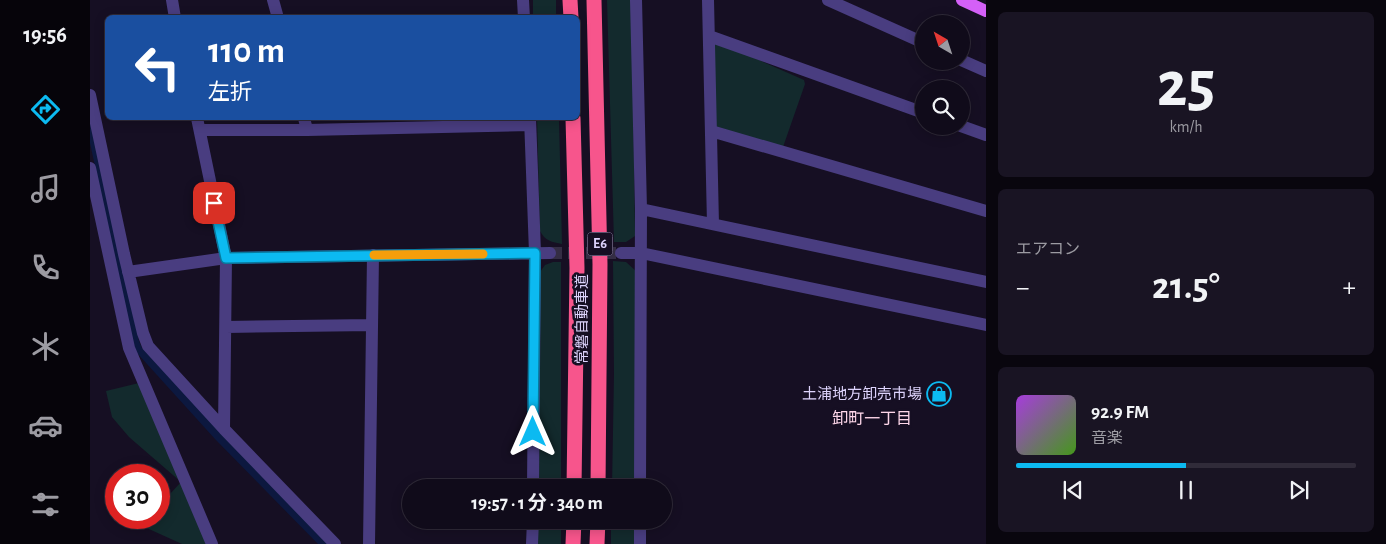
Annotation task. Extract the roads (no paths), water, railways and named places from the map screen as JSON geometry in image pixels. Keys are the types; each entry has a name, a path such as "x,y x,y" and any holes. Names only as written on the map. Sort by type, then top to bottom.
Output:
{"highway":[{"path":"570,0 571,15"},
{"name":"常磐自動車道","path":"594,0 600,264 598,479"},
{"name":"常磐自動車道","path":"573,120 577,268 574,479"},
{"path":"573,544 574,529"},
{"path":"597,544 598,529"}],"main road":[{"path":"962,0 986,11"}],"street":[{"path":"172,0 174,15"},
{"path":"274,0 277,15"},
{"path":"523,0 524,15"},
{"path":"636,0 641,209 640,479"},
{"path":"708,0 713,224"},
{"path":"828,0 915,39"},
{"path":"709,36 915,110"},
{"path":"970,64 986,70"},
{"path":"90,95 128,272 148,346 224,429 335,544"},
{"path":"224,429 226,258 198,124 530,121 535,253 533,479"},
{"path":"970,129 986,135"},
{"path":"711,131 986,211"},
{"path":"90,168 129,348 212,544"},
{"path":"641,209 986,282"},
{"path":"128,272 226,258 550,253"},
{"path":"621,253 641,253 986,325"},
{"path":"369,544 373,255"},
{"path":"226,327 372,325"},
{"path":"532,544 533,529"},
{"path":"640,529 640,544"}],"water":[{"path":"90,116 142,348 330,544 318,544 215,439 137,353 133,344 90,143"}],"tunnel":[{"path":"550,253 621,253"}],"place":[{"name":"土浦地方卸売市場","path":"939,394"}],"district":[{"name":"卸町一丁目","path":"872,419"}]}
